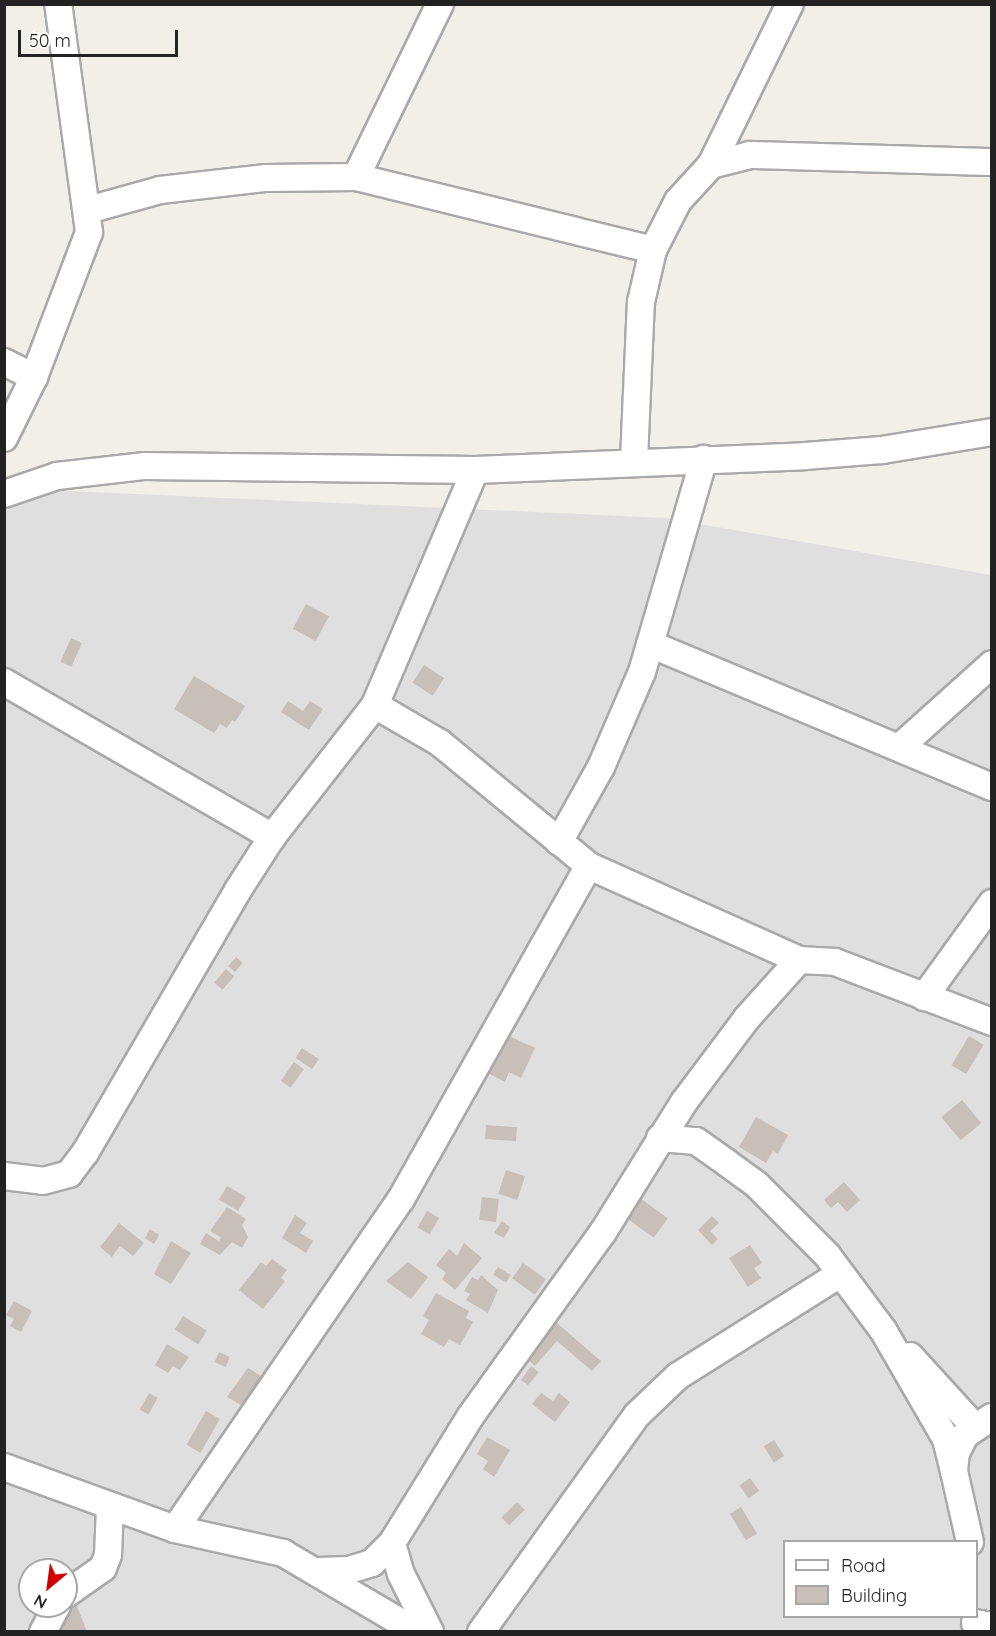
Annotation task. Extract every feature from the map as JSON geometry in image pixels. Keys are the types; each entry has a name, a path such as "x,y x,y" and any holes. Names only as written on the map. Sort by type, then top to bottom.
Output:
{"street":[{"path":"4,438 34,377 89,232 88,210 58,4"},
{"path":"356,177 440,4"},
{"path":"634,460 641,302 653,250 678,201 711,165 790,4"},
{"path":"711,165 750,155 992,162"},
{"path":"88,210 160,190 266,178 356,177 653,250"},
{"path":"4,362 34,377"},
{"path":"4,494 57,476 145,466 475,470 634,460 704,459 882,450 992,432"},
{"path":"559,842 601,767 650,644 704,459"},
{"path":"4,1176 43,1181 69,1174 203,944 272,837 375,705 475,470"},
{"path":"650,644 901,746 992,786"},
{"path":"901,746 992,664"},
{"path":"4,682 272,837"},
{"path":"375,705 440,742 589,866 799,960 836,962 992,1022"},
{"path":"175,1529 400,1199 589,866"},
{"path":"924,997 992,903"},
{"path":"318,1571 349,1570 372,1563 392,1543 470,1418 573,1277 684,1102 754,1009 799,960"},
{"path":"684,1102 696,1141"},
{"path":"660,1138 696,1141 757,1185 840,1274 883,1330 946,1439 970,1540"},
{"path":"480,1632 637,1415 678,1376 840,1274"},
{"path":"883,1330 983,1422 956,1453 954,1471"},
{"path":"4,1467 175,1529 283,1553 318,1571 417,1632"},
{"path":"78,1586 103,1568 108,1555 110,1507"},
{"path":"392,1543 401,1574 430,1632"},
{"path":"43,1632 51,1618"}],"shaded area":[{"path":"5,488 666,518 991,575 991,1631 5,1632"}],"building":[{"path":"306,604 329,616 316,641 293,629"},
{"path":"71,638 82,643 71,667 60,662"},
{"path":"424,665 444,678 433,696 413,683"},
{"path":"194,676 245,706 235,722 232,720 227,728 220,724 214,733 174,709"},
{"path":"288,701 303,711 310,701 323,709 309,730 281,712"},
{"path":"236,957 243,963 235,972 228,966"},
{"path":"226,969 234,976 222,990 214,983"},
{"path":"498,1031 535,1048 521,1078 509,1072 505,1082 480,1069"},
{"path":"969,1036 984,1045 966,1074 951,1065"},
{"path":"302,1048 319,1059 312,1069 295,1058"},
{"path":"294,1062 304,1069 291,1088 281,1081"},
{"path":"962,1100 981,1123 961,1140 941,1117"},
{"path":"756,1117 788,1135 778,1154 773,1151 766,1163 739,1147"},
{"path":"486,1125 517,1127 516,1141 485,1139"},
{"path":"506,1170 525,1176 517,1200 498,1194"},
{"path":"844,1182 860,1200 847,1212 838,1202 831,1208 824,1200"},
{"path":"227,1186 246,1197 238,1211 219,1200"},
{"path":"633,1193 668,1218 654,1238 619,1212"},
{"path":"482,1197 499,1199 496,1222 479,1220"},
{"path":"227,1207 246,1219 242,1225 248,1237 242,1248 232,1242 220,1255 200,1244 206,1233 219,1241 221,1237 210,1231"},
{"path":"427,1211 439,1218 430,1234 417,1227"},
{"path":"295,1215 307,1223 300,1233 313,1241 306,1253 282,1238"},
{"path":"712,1216 719,1223 710,1231 718,1239 712,1245 698,1230"},
{"path":"502,1221 510,1227 504,1238 494,1233"},
{"path":"119,1223 144,1243 133,1256 120,1246 112,1257 100,1247"},
{"path":"150,1229 159,1235 154,1244 145,1238"},
{"path":"171,1241 191,1253 171,1284 154,1274"},
{"path":"464,1243 482,1258 455,1290 442,1279 446,1273 436,1265 449,1249 457,1256"},
{"path":"750,1245 762,1263 754,1268 761,1278 748,1287 729,1258"},
{"path":"272,1259 287,1270 281,1278 285,1281 263,1309 239,1290 261,1262 266,1266"},
{"path":"408,1262 428,1277 411,1299 386,1281"},
{"path":"523,1263 546,1279 535,1295 512,1279"},
{"path":"498,1267 511,1275 506,1283 493,1275"},
{"path":"481,1275 498,1290 488,1313 466,1300 470,1294 464,1291 472,1277 478,1280"},
{"path":"436,1293 469,1311 466,1318 473,1322 460,1345 449,1339 444,1347 421,1334 429,1320 423,1316"},
{"path":"14,1301 32,1311 21,1332 10,1326 14,1319 6,1315"},
{"path":"183,1316 207,1331 198,1344 175,1330"},
{"path":"557,1323 601,1361 592,1371 557,1341 535,1366 526,1358"},
{"path":"167,1344 189,1357 180,1370 173,1366 168,1373 155,1365"},
{"path":"219,1352 230,1357 225,1367 215,1362"},
{"path":"531,1366 539,1372 528,1385 521,1380"},
{"path":"248,1368 261,1376 243,1406 227,1397"},
{"path":"149,1393 158,1398 149,1414 140,1410"},
{"path":"541,1393 553,1401 559,1393 570,1402 555,1422 532,1404"},
{"path":"206,1411 220,1419 200,1453 186,1445"},
{"path":"487,1437 510,1450 494,1477 483,1469 488,1461 477,1454"},
{"path":"774,1440 784,1456 774,1462 764,1446"},
{"path":"750,1478 759,1491 749,1499 739,1485"},
{"path":"517,1502 525,1510 509,1525 501,1518"},
{"path":"741,1507 757,1534 746,1540 730,1514"},
{"path":"78,1609 87,1632 63,1632 58,1618 78,1618"}]}
